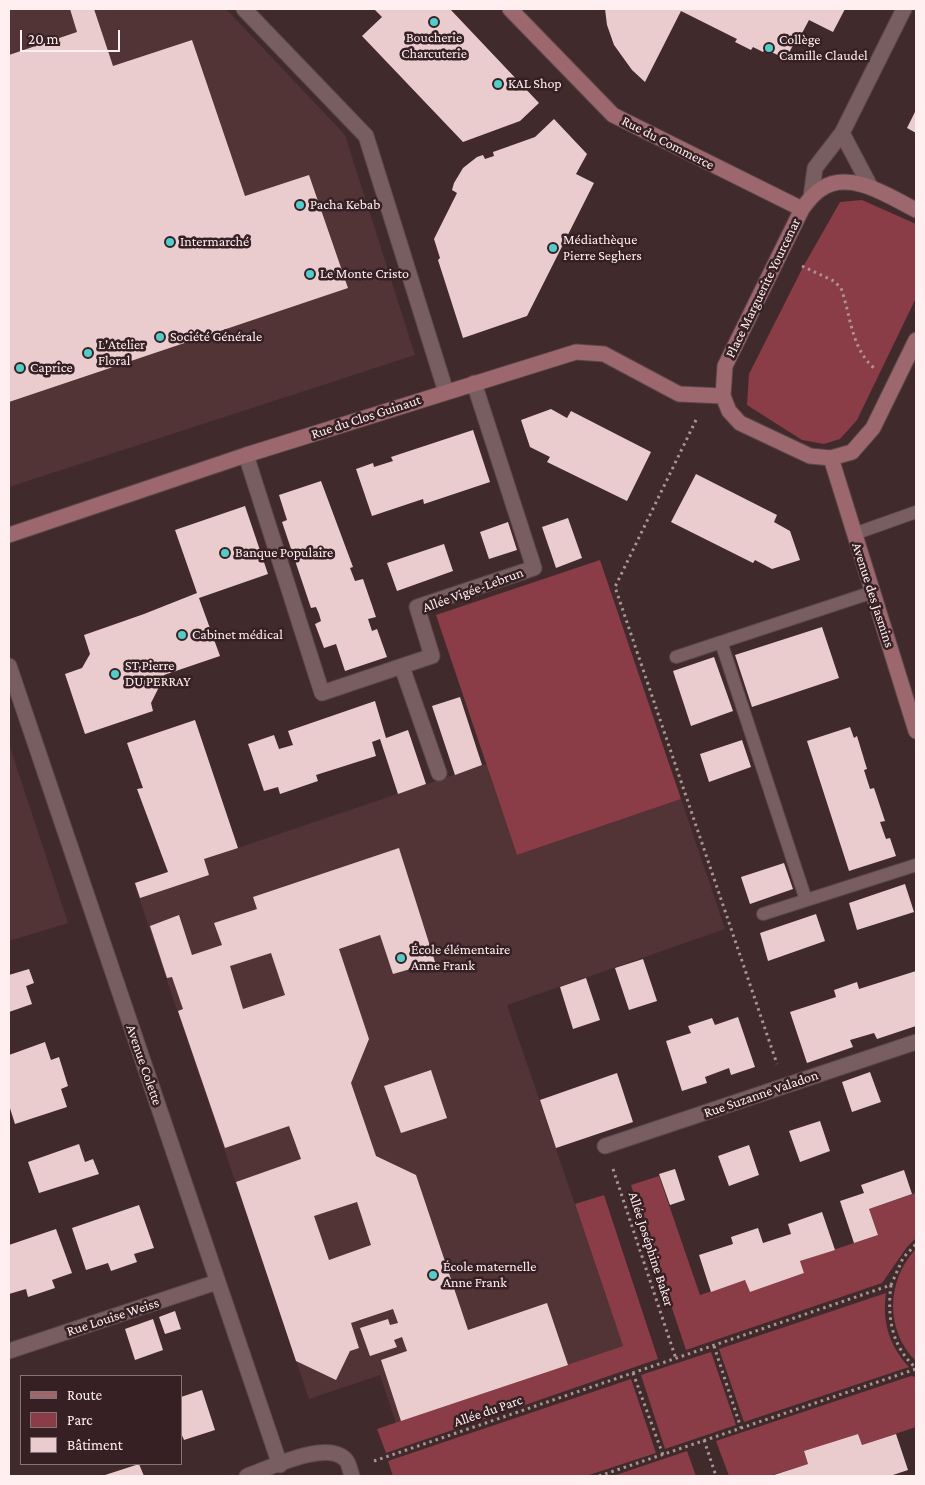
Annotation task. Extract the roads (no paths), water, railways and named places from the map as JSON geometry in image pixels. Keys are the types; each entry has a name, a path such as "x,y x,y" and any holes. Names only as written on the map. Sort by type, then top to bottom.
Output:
{"street":[{"path":"244,9 366,136 446,392"},
{"name":"Rue du Commerce","path":"510,9 613,115 807,203"},
{"path":"807,203 815,168 842,133 904,9"},
{"path":"842,133 870,186"},
{"path":"807,203 822,188 843,182 870,186 916,210"},
{"name":"Place Marguerite Yourcenar","path":"723,396 724,366 807,203"},
{"path":"723,396 729,411 740,423 810,456 830,458 852,452 873,428 916,340"},
{"name":"Rue du Clos Guinaut","path":"9,535 246,456 576,352 604,354 679,394 723,396"},
{"name":"Allée Vigée-Lebrun","path":"246,456 322,693 432,656 417,607 534,568 474,383"},
{"name":"Avenue des Jasmins","path":"830,458 916,731"},
{"name":"Avenue Colette","path":"9,666 280,1465"},
{"path":"402,667 439,774"},
{"name":"Rue Suzanne Valadon","path":"605,1146 916,1042"},
{"name":"Rue Louise Weiss","path":"9,1351 217,1282"},
{"path":"247,1476 321,1451 335,1452 346,1460 351,1473"}],"lane":[{"path":"854,534 916,512"},
{"path":"676,657 873,592"},
{"path":"721,642 806,900"},
{"path":"763,914 916,865"}],"place":[{"name":"Boucherie Charcuterie","path":"434,22"},
{"name":"Collège Camille Claudel","path":"769,48"},
{"name":"KAL Shop","path":"498,84"},
{"name":"Pacha Kebab","path":"300,205"},
{"name":"Intermarché","path":"170,242"},
{"name":"Médiathèque Pierre Seghers","path":"553,248"},
{"name":"Le Monte Cristo","path":"310,274"},
{"name":"Société Générale","path":"160,337"},
{"name":"L'Atelier Floral","path":"88,353"},
{"name":"Caprice","path":"20,368"},
{"name":"Banque Populaire","path":"225,553"},
{"name":"Cabinet médical","path":"182,635"},
{"name":"ST Pierre DU PERRAY","path":"115,674"},
{"name":"École élémentaire Anne Frank","path":"401,958"},
{"name":"École maternelle Anne Frank","path":"433,1275"}]}
